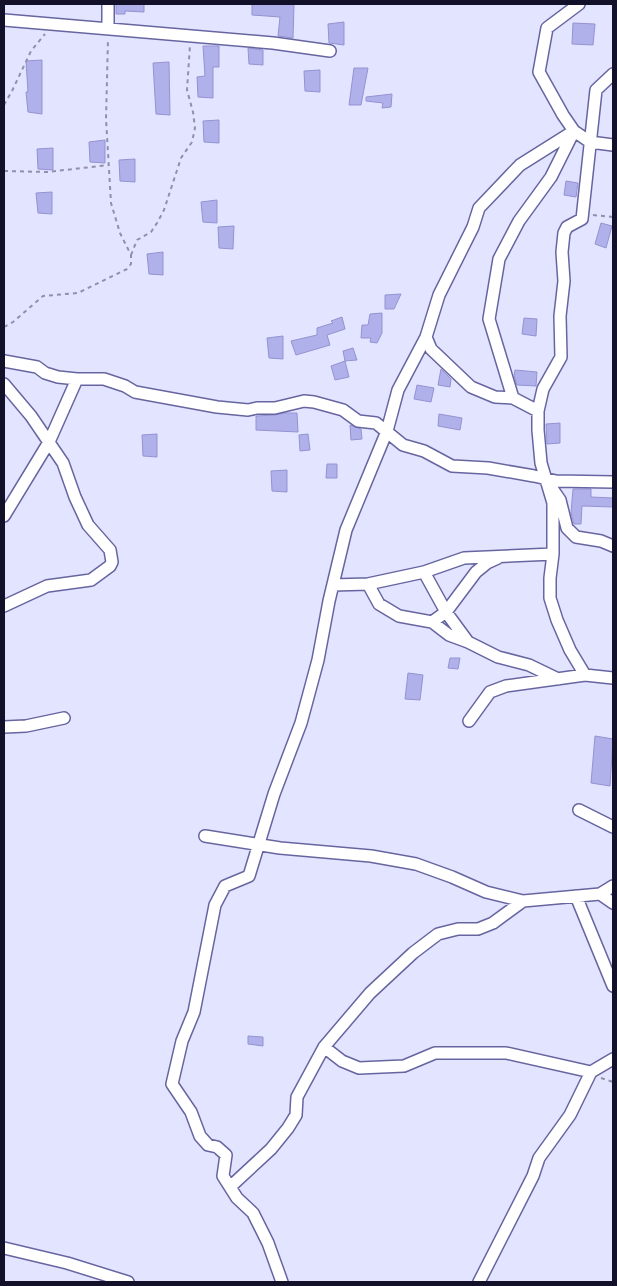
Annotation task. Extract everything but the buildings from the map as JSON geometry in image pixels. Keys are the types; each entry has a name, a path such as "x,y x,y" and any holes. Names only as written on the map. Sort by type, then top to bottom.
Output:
{"street":[{"path":"108,4 108,28"},
{"path":"580,4 547,28 539,72 563,116 574,131 590,142 613,145"},
{"path":"4,20 274,43 330,51"},
{"path":"585,675 570,650 550,598 553,554 553,503 539,446 538,411 543,389 561,357 560,310 564,281 562,252 564,233 567,227 582,219 596,90 613,74"},
{"path":"282,1282 268,1243 253,1213 237,1198 223,1176 226,1154 208,1145 200,1136 191,1112 172,1084 182,1041 194,1012 215,905 225,886 249,876 274,794 301,723 318,660 346,530 387,432 398,390 426,337 439,295 472,227 479,208 520,165 574,131"},
{"path":"513,398 489,319 499,259 519,221 551,177 574,131"},
{"path":"426,337 431,348 471,387 495,397 513,398 538,411"},
{"path":"4,361 37,366 50,375 77,380 104,379 125,386 135,392 217,407 248,410 275,408 304,401 314,402 343,410 358,421 376,423 402,444 424,451 452,466 488,468 556,481 613,482"},
{"path":"4,516 49,442 77,380"},
{"path":"4,384 25,409 64,463 75,497 88,524 110,550 112,562 110,566 91,580 47,586 4,606"},
{"path":"546,479 560,500 567,528 576,537 600,541 613,546"},
{"path":"600,541 613,536"},
{"path":"333,585 368,584 424,572 464,558 553,554"},
{"path":"432,622 446,612 476,572 487,563 502,556"},
{"path":"424,572 446,612 468,642"},
{"path":"368,584 379,604 399,616 432,622 449,636 468,642 498,657 529,665 558,679"},
{"path":"469,721 490,692 506,686 585,675 613,678"},
{"path":"4,727 26,726 64,718"},
{"path":"579,810 613,827"},
{"path":"205,836 280,848 371,856 416,864 486,892 523,901 600,894 613,886"},
{"path":"600,894 613,903"},
{"path":"576,896 613,986"},
{"path":"230,1187 271,1149 288,1128 296,1115 297,1097 324,1047 370,993 413,953 438,934 478,929 493,923 523,901"},
{"path":"324,1047 342,1061 359,1068 404,1066 436,1053 506,1052 590,1072"},
{"path":"479,1282 533,1176 539,1158 570,1115 590,1072 612,1061"},
{"path":"4,1248 67,1263 128,1282"}],"path":[{"path":"4,105 31,51 53,24"},
{"path":"108,28 106,119 111,202 120,233 131,255"},
{"path":"4,328 43,296 78,292 126,269 131,264 131,255 137,240 151,232 164,210 181,158 192,142 194,128 193,112 187,90 191,36"},
{"path":"4,171 48,172 109,165"},
{"path":"582,219 599,215 613,217"}]}
